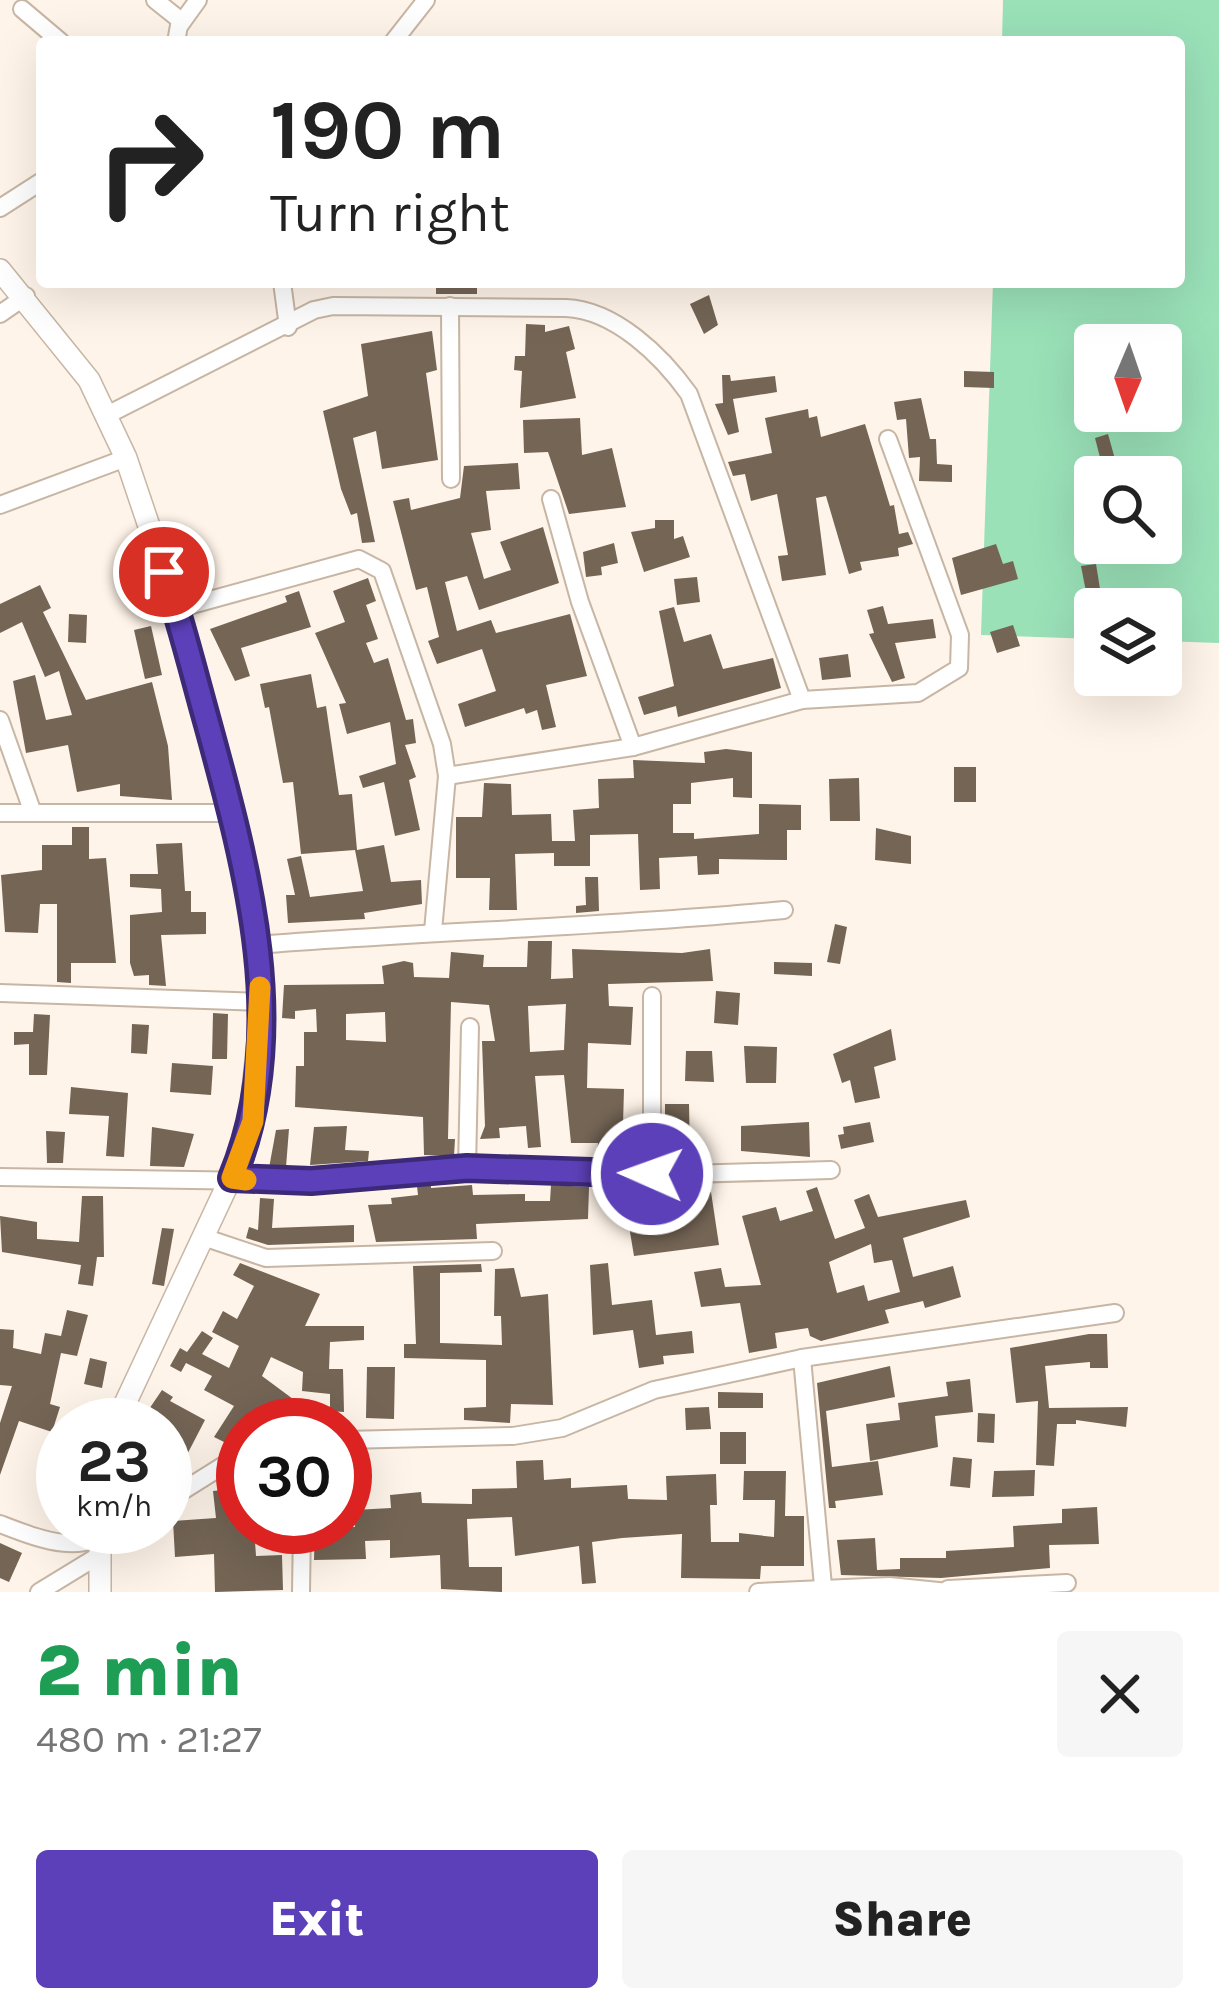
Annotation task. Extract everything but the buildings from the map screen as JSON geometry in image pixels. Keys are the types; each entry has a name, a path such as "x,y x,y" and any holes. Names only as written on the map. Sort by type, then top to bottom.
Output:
{"street":[{"path":"155,0 178,34 198,0"},
{"path":"398,36 426,0"},
{"path":"22,9 54,36"},
{"path":"0,208 36,185"},
{"path":"0,270 26,296 109,415 126,458 177,609 232,813 256,945 262,1002 253,1121 232,1178 127,1398"},
{"path":"280,288 288,327"},
{"path":"0,314 26,296"},
{"path":"109,415 314,310 333,306 585,309 671,369 689,394 802,700"},
{"path":"450,306 451,479"},
{"path":"447,776 633,747 802,700 918,693 951,677 962,660 960,635 888,439"},
{"path":"0,505 126,458"},
{"path":"551,499 580,602 633,747"},
{"path":"177,609 358,559 373,562 382,572 442,744 447,776 433,931"},
{"path":"0,720 34,813"},
{"path":"0,813 232,813"},
{"path":"256,945 433,931 611,927 784,910"},
{"path":"0,993 262,1002"},
{"path":"652,996 652,1174"},
{"path":"467,1168 470,1028"},
{"path":"0,1177 311,1181 467,1168 652,1174 831,1171"},
{"path":"202,1237 266,1258 493,1251"},
{"path":"372,1439 513,1436 562,1428 654,1390 802,1358 1114,1313"},
{"path":"802,1358 823,1586"},
{"path":"0,1525 36,1536"},
{"path":"40,1592 85,1554"},
{"path":"99,1554 100,1592"},
{"path":"302,1554 302,1592"},
{"path":"758,1592 823,1586 948,1591 1067,1582"}],"green space":[{"path":"1003,0 1219,0 1219,643 1182,642 1182,588 1074,588 1074,638 981,635 993,288 1185,288 1185,36 1002,36"}],"slow traffic":[{"path":"246,1180 232,1178 248,1141 256,1101 260,987"}],"route":[{"path":"164,572 232,813 256,945 262,1002 256,1101 248,1141 232,1178 311,1181 467,1168 652,1174"}]}
